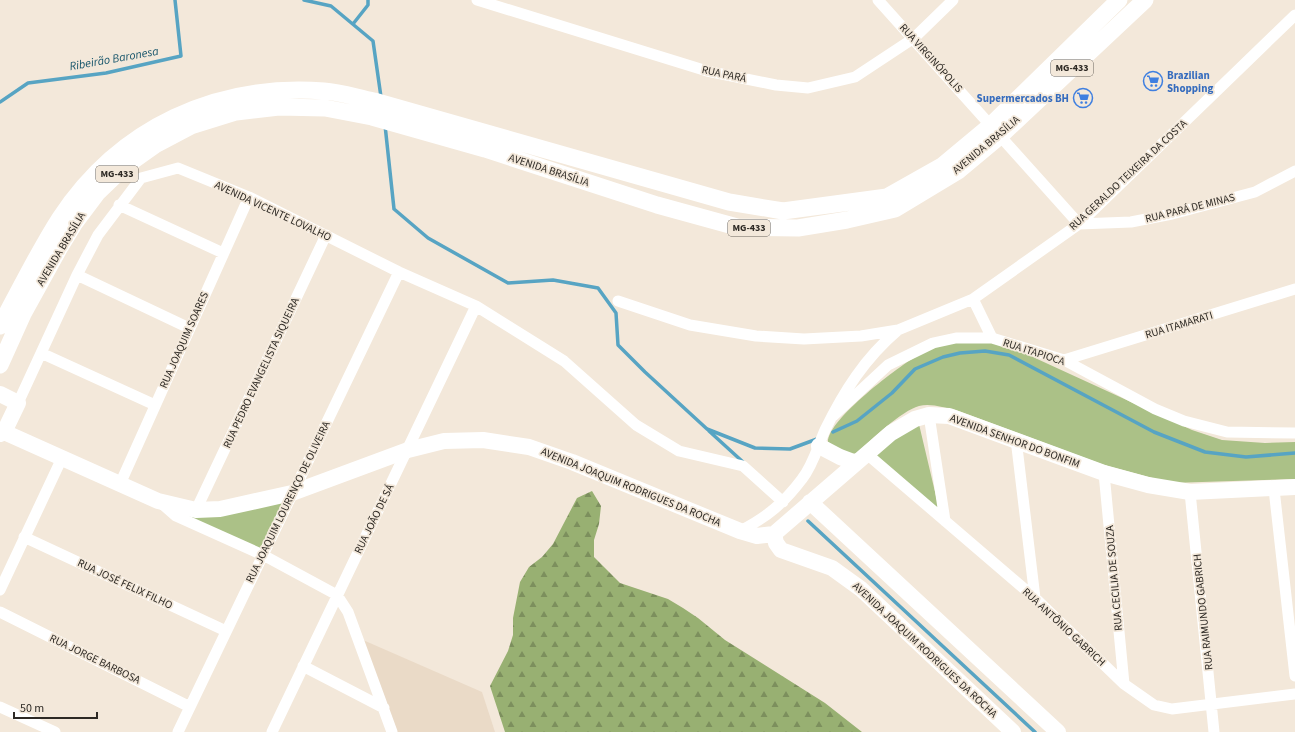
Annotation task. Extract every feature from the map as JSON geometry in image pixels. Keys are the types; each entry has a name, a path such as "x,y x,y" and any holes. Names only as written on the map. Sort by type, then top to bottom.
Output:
{"main road":[{"name":"AVENIDA BRASÍLIA","path":"0,326 60,218 85,184 114,155 149,129 186,111 234,96 280,90 325,91 374,101 657,205 737,227 798,228 847,220 895,209 958,171 1119,0"},
{"name":"AVENIDA BRASÍLIA","path":"0,365 23,314 74,224 98,192 124,167 155,145 191,126 236,112 279,106 325,108 487,142 729,202 782,211 887,197 942,166 995,131 1145,0"}],"street":[{"name":"RUA PARÁ","path":"477,0 707,71 776,85 808,88 855,78 914,38 953,0"},
{"name":"RUA VIRGINÓPOLIS","path":"878,0 914,38 1079,224"},
{"name":"RUA GERALDO TEIXEIRA DA COSTA","path":"618,301 690,325 756,336 804,339 861,336 898,330 973,299 1079,224 1295,15"},
{"name":"AVENIDA VICENTE LOVALHO","path":"1,435 18,403 76,274 98,235 141,178 178,168 249,197 399,272 476,306 564,361 636,425 679,451 743,466 783,502"},
{"name":"RUA PARÁ DE MINAS","path":"1079,224 1131,222 1172,214 1255,192 1295,171"},
{"name":"RUA JOAQUIM SOARES","path":"120,484 154,405 249,197"},
{"path":"119,206 223,254"},
{"name":"RUA PEDRO EVANGELISTA SIQUEIRA","path":"196,510 326,235"},
{"name":"RUA JOAQUIM LOURENÇO DE OLIVEIRA","path":"178,732 399,272"},
{"path":"76,274 189,328"},
{"name":"RUA ITAMARATI","path":"1064,360 1295,289"},
{"path":"973,299 992,338"},
{"name":"RUA JOÃO DE SÁ","path":"272,732 476,306"},
{"path":"740,530 774,510 783,502 803,478 852,380 878,347 898,330"},
{"name":"RUA ITAPIOCA","path":"833,416 888,365 932,343 956,338 992,338 1064,360 1155,408 1184,421 1227,432 1295,433"},
{"path":"41,353 154,405"},
{"path":"0,394 18,403"},
{"path":"929,415 945,521"},
{"name":"AVENIDA SENHOR DO BONFIM","path":"774,534 891,433 915,418 929,415 949,416 1104,473 1148,485 1190,492 1295,487"},
{"name":"AVENIDA JOAQUIM RODRIGUES DA ROCHA","path":"1,435 62,458 158,501 196,510 220,509 292,493 408,450 444,442 483,440 529,447 572,462 740,530 757,536 774,534 776,543 781,550 832,568 861,589 1013,732"},
{"path":"1016,440 1035,598"},
{"path":"819,446 840,457 862,458"},
{"path":"0,590 62,458"},
{"name":"RUA ANTÔNIO GABRICH","path":"862,458 945,521 1035,598 1124,684 1154,705 1172,709 1295,694"},
{"name":"RUA CECILIA DE SOUZA","path":"1104,473 1124,684"},
{"path":"1274,488 1295,676"},
{"name":"RUA RAIMUNDO GABRICH","path":"1190,492 1214,732"},
{"name":"AVENIDA JOAQUIM RODRIGUES DA ROCHA","path":"158,501 176,516 263,555 337,596"},
{"path":"810,502 1058,732"},
{"path":"774,510 774,534"},
{"name":"RUA JOSÉ FELIX FILHO","path":"24,537 226,631"},
{"path":"337,596 348,612 392,732"},
{"name":"RUA JORGE BARBOSA","path":"0,612 190,707"},
{"path":"303,666 384,708"},
{"path":"0,706 55,732"}],"shaded area":[{"path":"363,640 482,692 495,732 396,732"}],"green space":[{"path":"964,341 990,341 1011,347 1192,430 1222,440 1265,443 1295,442 1295,479 1171,483 1104,465 956,410 933,405 919,406 904,414 886,426 857,453 848,455 828,442 831,432 839,420 852,407 882,381 910,360 930,349"},
{"path":"918,420 940,513 872,455"},
{"path":"592,491 601,506 599,524 594,540 594,557 620,583 668,599 683,608 725,640 825,703 862,732 505,732 490,686 508,651 513,635 513,618 520,582 529,567 542,557 553,544 577,498"},
{"path":"287,498 260,551 179,514"}],"waterway":[{"name":"Ribeirão Baronesa","path":"0,102 28,83 106,73 181,56 175,0"},
{"path":"304,0 331,6 373,41 381,97"},
{"path":"353,24 368,5 368,0"},
{"path":"385,125 394,209 428,238 508,283 553,280 598,288 616,313 618,345 707,429 755,448 790,449 817,439"},
{"path":"833,432 857,421 892,393 915,369 943,357 960,353 985,351 1009,355 1154,432 1205,452 1246,457 1295,453"},
{"path":"709,431 743,462"},
{"path":"808,521 1035,732"}],"place":[{"name":"Brazilian Shopping","path":"1153,81"},
{"name":"Supermercados BH","path":"1083,98"}]}
